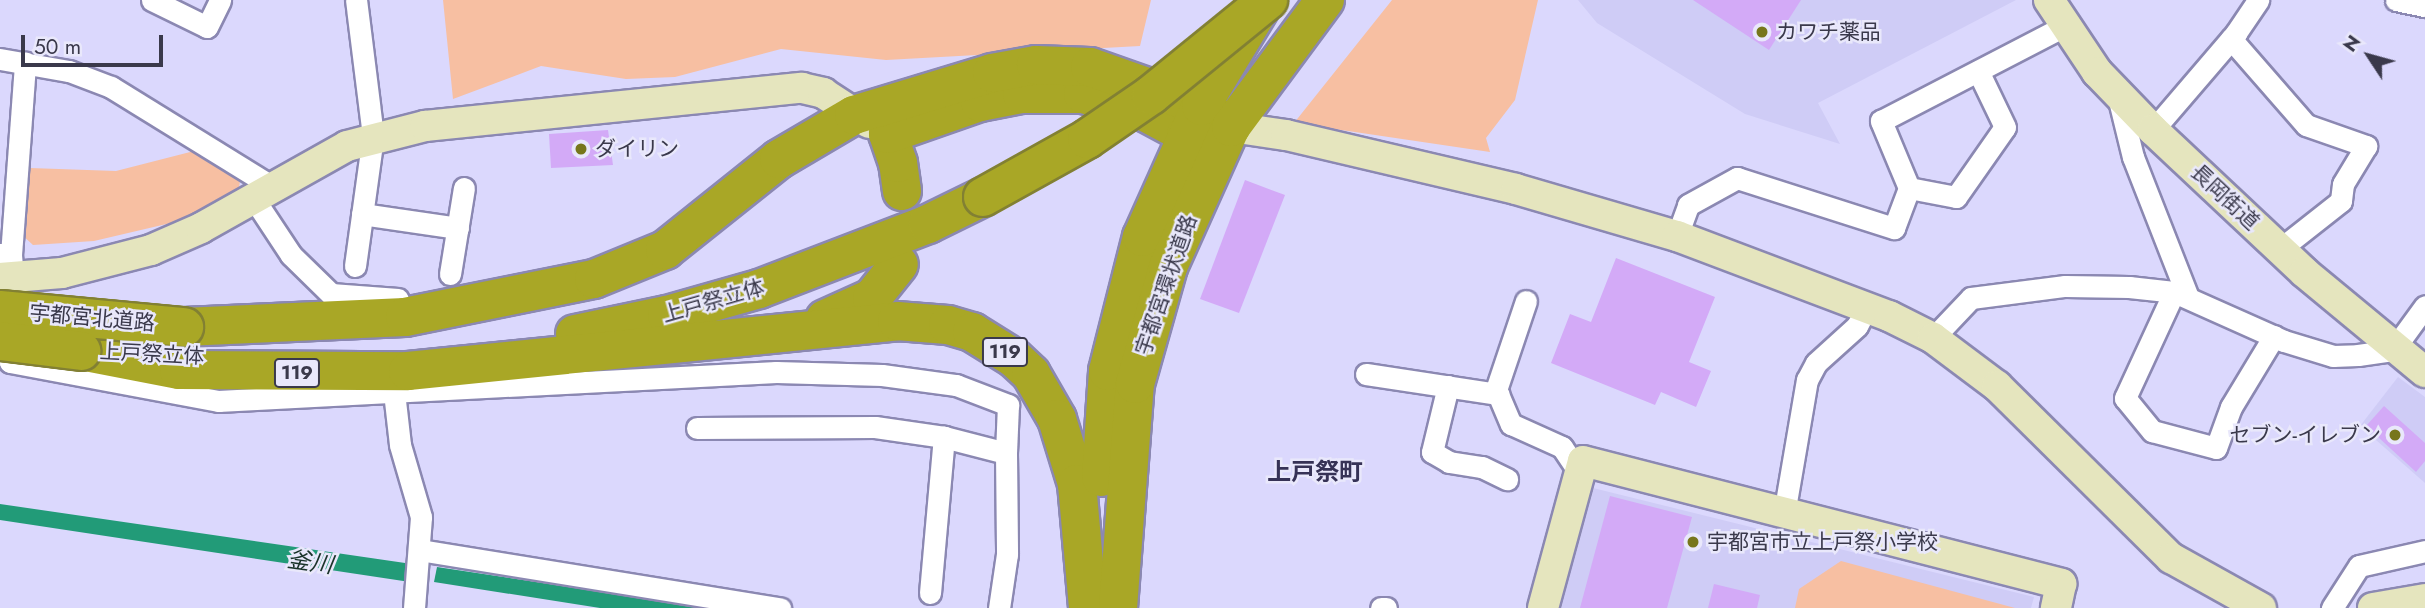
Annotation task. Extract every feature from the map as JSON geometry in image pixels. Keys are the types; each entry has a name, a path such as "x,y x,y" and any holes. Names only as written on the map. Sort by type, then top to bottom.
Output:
{"highway":[{"name":"上戸祭立体","path":"510,332 667,315 759,289 928,224 1156,72 1242,0"},
{"name":"上戸祭立体","path":"979,188 1087,139 1151,95 1266,0"},
{"name":"宇都宮環状道路","path":"1090,608 1108,370 1120,309 1142,237 1206,122 1266,0"},
{"name":"宇都宮環状道路","path":"1118,608 1129,435 1147,326 1189,214 1206,122 1325,0"},
{"name":"119","path":"510,332 594,279 665,250 779,159 854,115 939,86 1036,65 1090,67 1206,122"},
{"path":"902,191 898,163 887,134 980,102 1054,92 1110,99 1206,122"},
{"name":"119","path":"734,340 818,322 853,309 872,298 900,264"},
{"name":"宇都宮北道路","path":"5,275 184,327 405,317 510,332"},
{"name":"119","path":"510,332 734,340 922,321 972,332 1014,358 1045,395 1070,454 1084,544 1090,608"},
{"name":"宇都宮北道路","path":"3,355 81,351 179,370 310,374 510,332"}],"street":[{"path":"152,0 207,27 220,0"},
{"path":"355,266 373,136 356,0"},
{"name":"長岡街道","path":"2049,0 2064,26 2118,96 2280,249 2393,350 2425,372"},
{"path":"2153,130 2231,39 2258,0"},
{"path":"2396,0 2423,4"},
{"path":"1676,236 1688,205 1737,178 1894,228 1909,188 1881,121 2064,26"},
{"path":"2231,39 2306,125 2366,146 2343,184 2342,201 2280,249"},
{"path":"0,59 69,71 111,87 263,193 291,255 331,294 398,299"},
{"path":"25,64 5,275 3,355 218,401 776,372 882,375 956,386 1008,405 1007,554 999,608"},
{"path":"1909,188 1956,197 2005,127 1978,71"},
{"path":"5,275 106,265 151,250 373,136 425,126 802,88 823,93 887,134"},
{"path":"2118,96 2133,157 2181,295 2125,398 2152,431 2216,448 2231,407 2274,336"},
{"path":"1206,122 1286,135 1516,189 1676,236 1867,306 1933,338 1997,386 2171,558 2261,608"},
{"path":"450,274 464,188"},
{"path":"362,214 457,228"},
{"path":"1933,338 1971,298 2065,286 2181,295 2274,336 2333,356 2393,350 2425,306"},
{"path":"1526,301 1496,393 1511,424 1562,447 1580,474"},
{"path":"1784,514 1807,380 1816,363 1857,326 1867,306"},
{"path":"1366,374 1496,393"},
{"path":"1448,386 1433,452 1450,462 1482,467 1507,479"},
{"path":"394,392 400,445 421,517 414,608"},
{"path":"697,428 875,427 944,437 1006,453"},
{"path":"930,593 944,437"},
{"path":"1544,608 1583,461 2061,584 2056,608"},
{"path":"2332,608 2359,566 2425,551"},
{"path":"420,553 780,608"},
{"path":"2373,608 2425,599"}],"shaded area":[{"path":"443,0 1151,0 1140,46 886,60 781,49 675,77 626,79 541,66 453,99"},
{"path":"1392,0 1538,0 1515,100 1486,138 1490,152 1294,123"},
{"path":"1578,0 2016,0 1818,103 1840,144 1745,114 1597,23"},
{"path":"198,150 240,181 238,195 175,222 94,241 33,245 21,234 30,168 116,171"},
{"path":"2398,377 2425,397 2425,483 2360,426"},
{"name":"宇都宮市立上戸祭小学校","path":"1589,487 2034,597 2031,608 1556,608"},
{"path":"1841,561 2015,608 1795,608 1799,589"}],"water":[{"name":"釜川","path":"0,504 412,564 410,582 0,520"},
{"path":"437,567 707,608 600,608 434,582"}],"building":[{"name":"カワチ薬品","path":"1693,0 1801,0 1769,50"},
{"name":"ダイリン","path":"608,130 613,165 551,168 549,134"},
{"path":"1245,180 1285,195 1239,313 1200,299"},
{"path":"1616,258 1715,297 1689,362 1711,371 1696,407 1661,392 1655,405 1551,363 1570,314 1591,322"},
{"name":"セブン-イレブン","path":"2384,406 2425,443 2425,461 2416,472 2366,426"},
{"path":"1610,496 1692,517 1667,608 1580,608"},
{"path":"1714,584 1760,595 1757,608 1708,608"}],"place":[{"name":"カワチ薬品","path":"1762,32"},
{"name":"ダイリン","path":"581,149"},
{"name":"セブン-イレブン","path":"2395,435"},
{"name":"宇都宮市立上戸祭小学校","path":"1693,542"}],"district":[{"name":"上戸祭町","path":"1315,472"}]}
